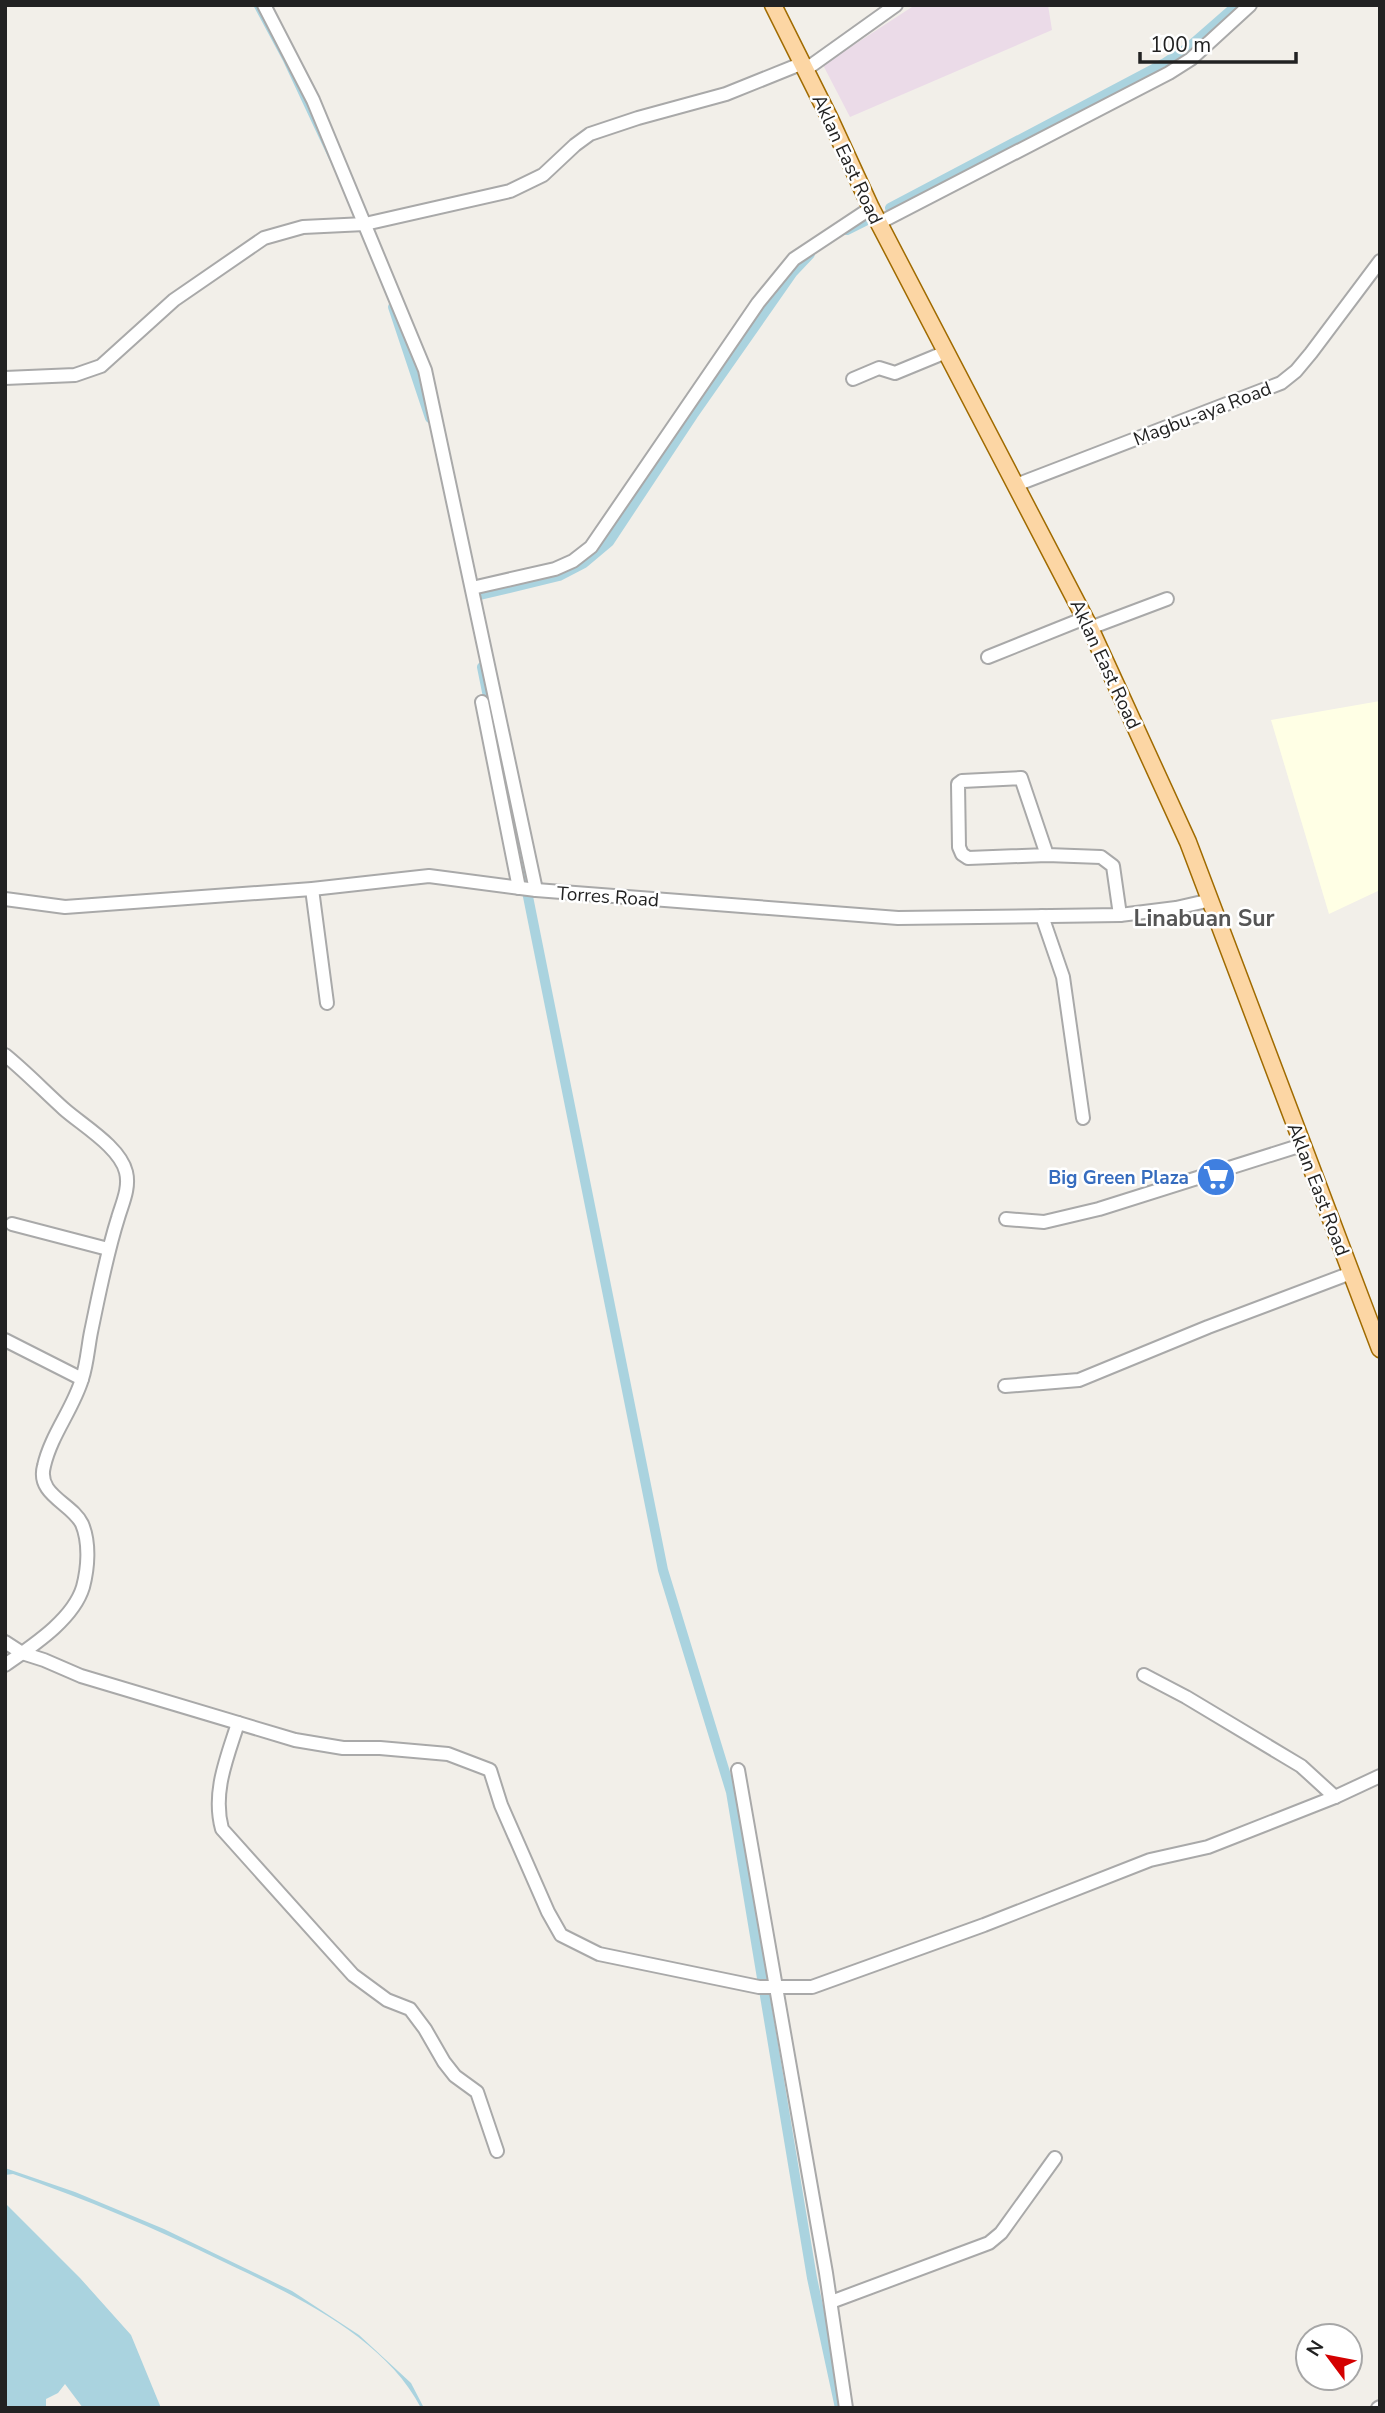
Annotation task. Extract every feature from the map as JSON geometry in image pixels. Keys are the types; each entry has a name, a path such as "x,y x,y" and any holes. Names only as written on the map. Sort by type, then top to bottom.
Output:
{"main road":[{"name":"Aklan East Road","path":"773,5 870,208 1088,623 1188,842 1380,1349"}],"street":[{"path":"264,5 313,100 425,370 472,588 527,889"},
{"path":"5,378 75,375 92,371 114,356 174,300 264,238 303,227 365,224 510,191 543,175 590,134 726,94 804,66 896,5"},
{"path":"878,223 1169,73 1191,59 1250,5"},
{"path":"472,588 555,569 573,562 591,547 758,303 794,259 870,208"},
{"name":"Magbu-aya Road","path":"1016,485 1281,383 1311,354 1380,261"},
{"path":"853,379 879,368 895,373 946,352"},
{"path":"988,657 1167,599"},
{"path":"482,702 527,889"},
{"path":"1047,855 1021,778 962,781 958,784 959,847 962,854 968,858 1047,855 1101,857 1113,866 1120,915"},
{"name":"Torres Road","path":"5,899 65,907 312,889 429,876 527,889 898,918 1120,915 1176,908 1211,900"},
{"path":"312,889 327,1003"},
{"path":"1042,916 1063,977 1083,1118"},
{"path":"5,1055 118,1156 126,1171 127,1189 108,1249 82,1379 72,1406 53,1439 43,1468 48,1490 75,1514 82,1524 88,1559 82,1590 52,1630 5,1665"},
{"path":"1006,1219 1044,1222 1099,1209 1302,1145"},
{"path":"12,1224 108,1249"},
{"path":"1005,1386 1079,1380 1351,1273"},
{"path":"5,1340 82,1379"},
{"path":"5,1642 22,1653 81,1676 295,1740 343,1748 380,1748 448,1754 490,1770 506,1816 548,1912 561,1935 599,1955 759,1987 812,1987 984,1925 1150,1860 1208,1847 1335,1797 1380,1776"},
{"path":"1144,1675 1301,1766 1335,1797"},
{"path":"238,1723 217,1795 222,1829 353,1975 387,2000 410,2009 455,2076 477,2092 497,2151"},
{"path":"738,1770 831,2302 846,2408"},
{"path":"831,2302 989,2243 1000,2233 1055,2158"}],"shaded area":[{"path":"915,5 1048,5 1052,30 850,117 823,65"},
{"path":"1380,701 1380,890 1329,914 1271,720"}],"water":[{"path":"5,2168 75,2192 164,2229 292,2291 359,2335 411,2383 424,2408 421,2408 405,2382 384,2359 361,2339 307,2304 146,2226 13,2174 5,2175"},
{"path":"5,2203 80,2278 131,2335 161,2408 83,2408 65,2384 58,2393 46,2399 46,2408 5,2408"}],"waterway":[{"path":"255,5 285,61 336,170"},
{"path":"890,208 1165,63 1189,47 1237,5"},
{"path":"847,230 865,221"},
{"path":"480,595 559,576 584,563 609,542 693,415 793,272 810,254"},
{"path":"393,307 430,418"},
{"path":"482,667 663,1570 731,1792 812,2278 840,2408"}],"place":[{"name":"Big Green Plaza","path":"1216,1177"}],"district":[{"name":"Linabuan Sur","path":"1204,918"}]}
